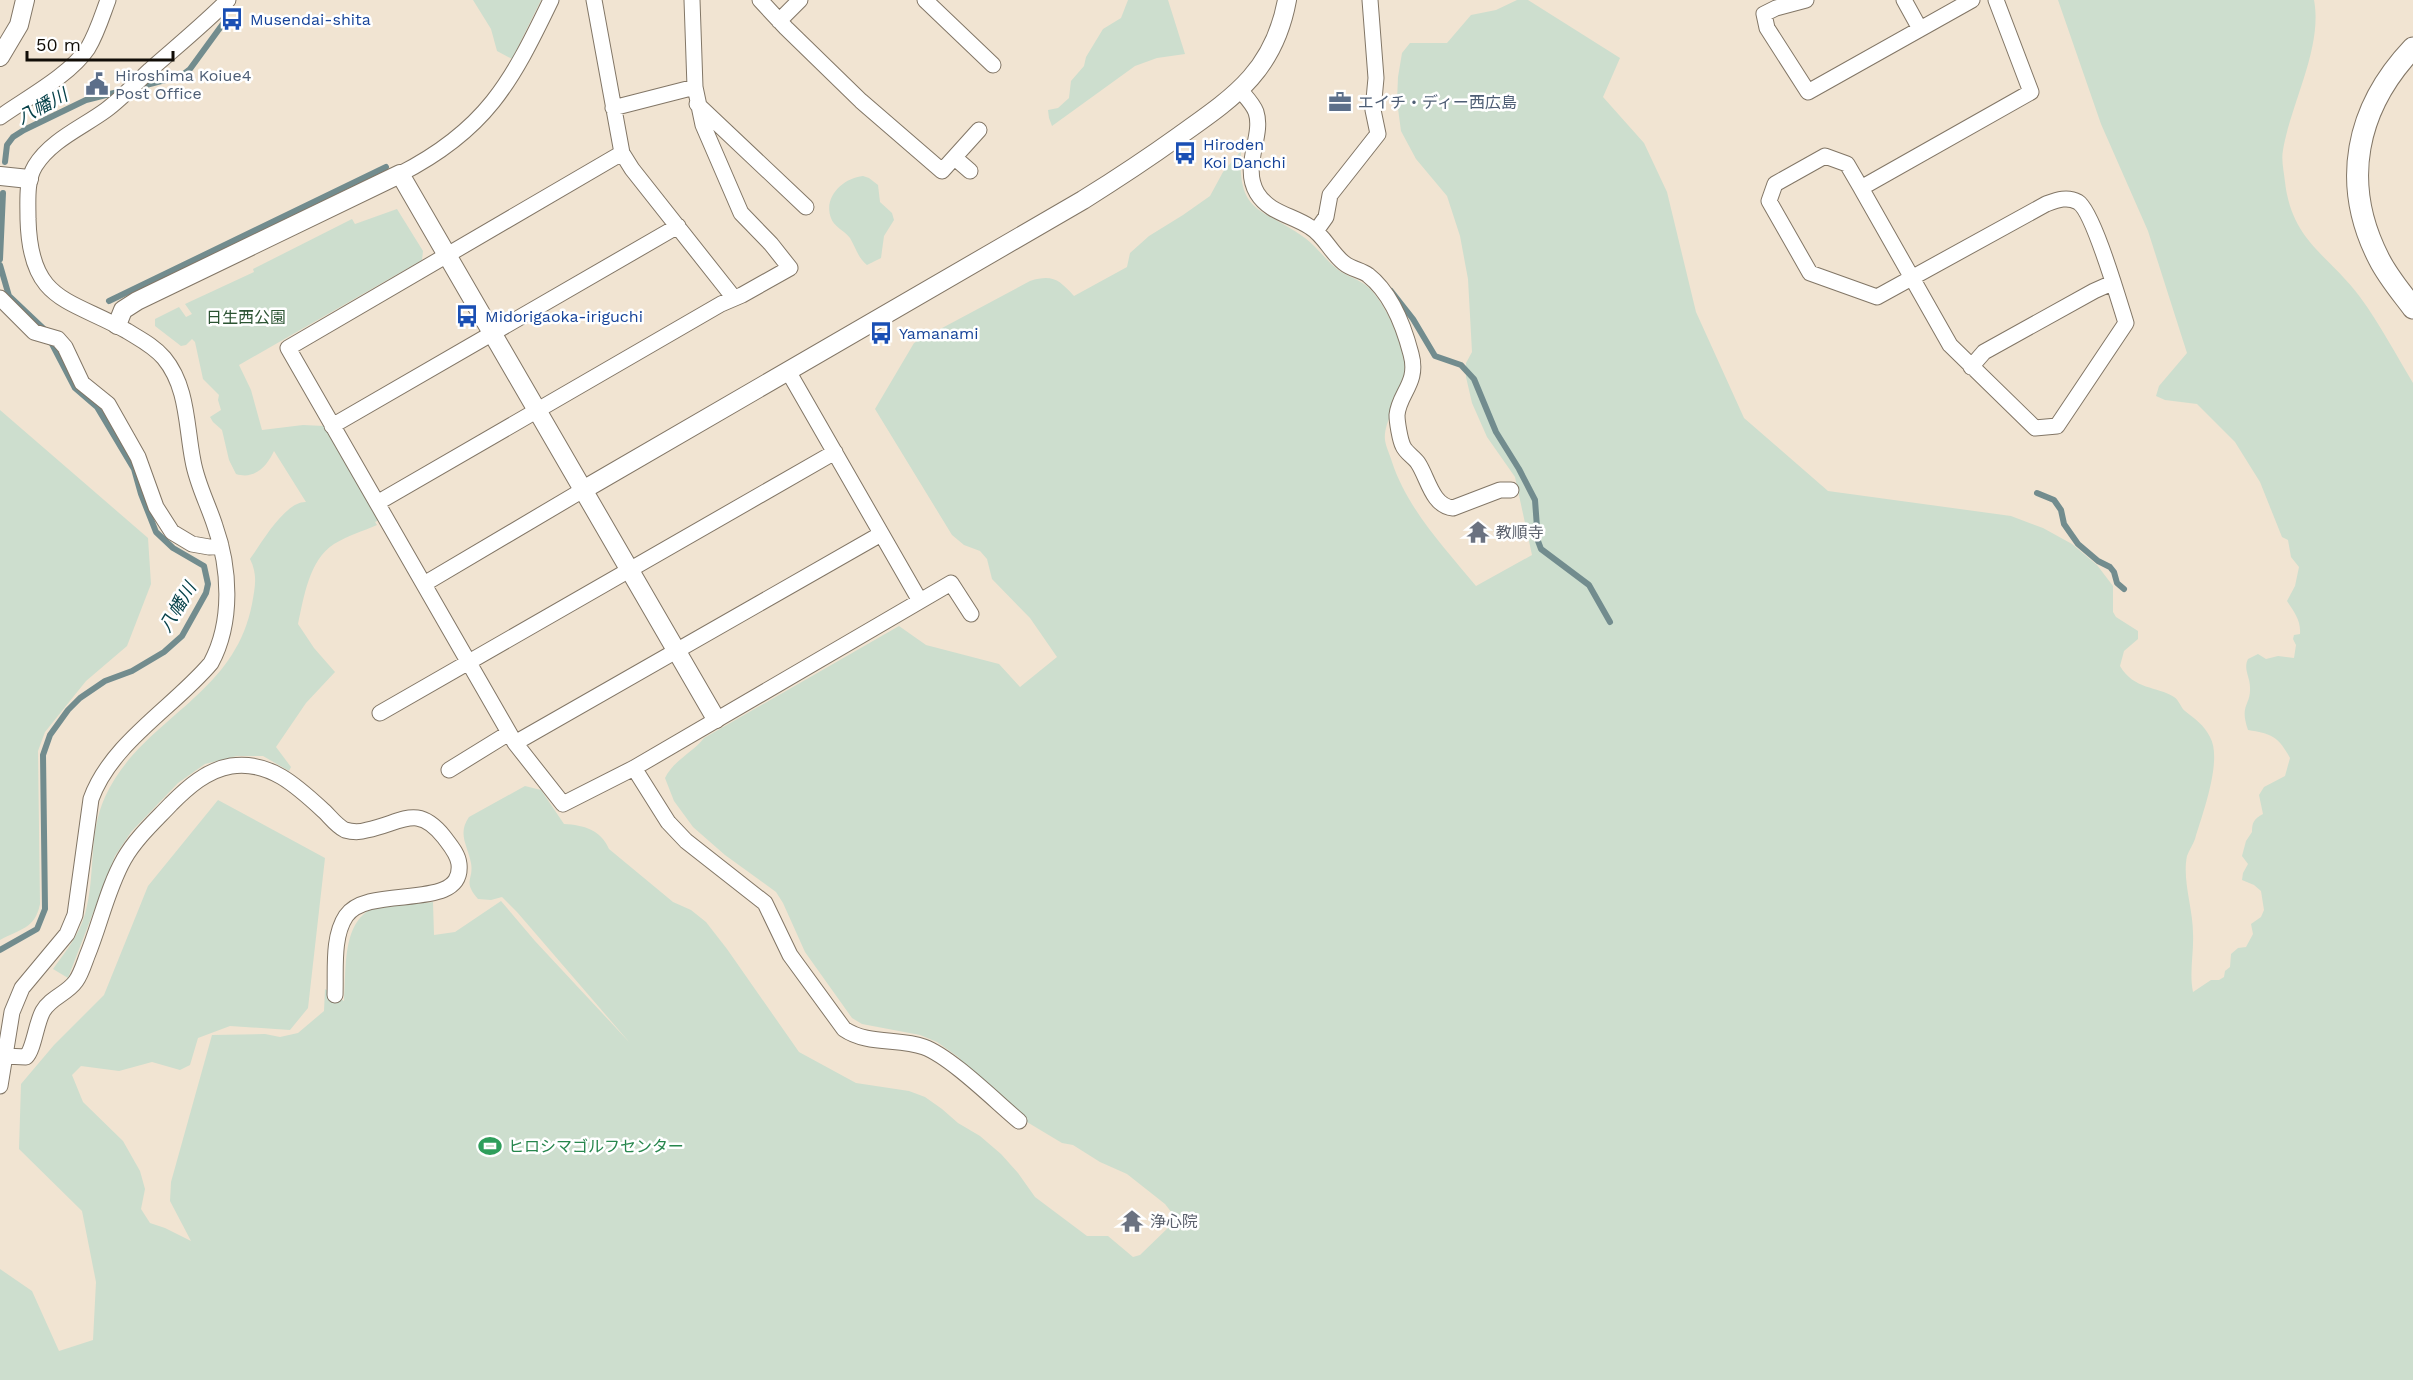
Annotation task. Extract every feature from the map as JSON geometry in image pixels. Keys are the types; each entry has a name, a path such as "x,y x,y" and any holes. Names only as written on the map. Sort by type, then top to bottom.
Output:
{"main road":[{"path":"2413,48 2388,76 2365,124 2360,147 2358,196 2370,240 2390,277 2413,308"}],"street":[{"path":"0,57 19,25 25,0"},
{"path":"0,117 65,71 84,54 94,37 108,0"},
{"path":"0,1086 12,1012 22,988 60,944 72,923 78,902 91,799 101,776 119,753 201,675 217,653 224,624 227,596 221,546 193,463 185,406 173,371 162,356 147,342 61,299 48,288 42,278 30,242 29,179 35,166 50,148 122,97 228,0"},
{"path":"117,325 123,310 137,301 400,174 447,146 496,99 517,68 551,0"},
{"path":"594,0 622,153 632,169 734,298"},
{"path":"377,503 721,304 790,268 741,213 703,125 695,87 692,0"},
{"path":"760,0 861,101 942,171 979,129"},
{"path":"779,21 800,0"},
{"path":"925,0 993,65"},
{"path":"424,584 1092,195 1136,166 1240,90 1269,53 1281,24 1287,0"},
{"path":"1316,231 1326,217 1330,195 1378,134 1373,110 1376,78 1370,0"},
{"path":"1806,0 1776,8 1764,14 1767,28 1808,92 1972,0"},
{"path":"1904,0 1920,29"},
{"path":"1861,188 2031,92 1996,0"},
{"path":"614,108 695,87"},
{"path":"1240,90 1257,114 1258,128 1252,160 1253,184 1257,193 1280,213 1316,231 1343,263 1367,274 1381,287 1398,320 1413,362 1411,380 1397,415 1402,445 1419,464 1430,488 1446,507 1459,507 1500,490 1511,490"},
{"path":"697,104 806,207"},
{"path":"622,153 288,348 512,738 563,804 634,768 951,583 971,614"},
{"path":"1861,188 1847,164 1825,156 1775,184 1769,201 1810,273 1877,297 1912,278 2046,204 2070,199 2080,203 2087,213 2126,323 2057,426 2034,429 1950,345 1912,278 1861,188"},
{"path":"955,158 970,171"},
{"path":"400,174 716,719"},
{"path":"0,176 29,179"},
{"path":"332,426 678,226"},
{"path":"1971,367 1984,351 2112,283"},
{"path":"0,298 44,335 58,339 65,347 82,383 108,404 138,457 156,507 172,532 192,544 209,547 221,546"},
{"path":"788,371 920,600"},
{"path":"380,713 835,452"},
{"path":"449,770 676,651 881,534"},
{"path":"4,1056 26,1057 29,1054 34,1032 46,1006 77,980 119,870 131,849 183,792 208,774 230,766 250,765 272,770 304,793 340,827 351,832 367,831 415,818 428,820 436,827 457,856 459,871 451,886 443,891 434,895 382,898 354,908 347,915 338,939 335,996"},
{"path":"634,768 674,828 765,903 790,955 844,1029 869,1038 908,1042 941,1055 1019,1121"}],"green space":[{"path":"473,0 541,0 512,59 497,51 491,29"},
{"path":"1128,0 1168,0 1185,54 1157,58 1135,66 1052,126 1048,110 1058,108 1069,98 1071,81 1084,66 1086,57 1103,29 1121,18"},
{"path":"1517,0 1528,0 1620,58 1603,97 1644,143 1667,192 1696,312 1744,418 1828,491 2011,516 2043,528 2072,544 2097,565 2113,586 2113,612 2116,617 2138,631 2138,639 2124,651 2120,666 2126,674 2139,683 2176,698 2184,710 2205,729 2213,747 2213,773 2210,788 2186,865 2193,923 2191,978 2193,992 2211,980 2224,977 2225,971 2230,967 2231,954 2238,948 2246,947 2253,934 2251,924 2261,917 2264,910 2261,891 2242,880 2248,864 2242,856 2254,821 2263,814 2259,795 2264,787 2285,776 2290,758 2274,737 2248,730 2245,710 2250,687 2246,666 2248,659 2258,654 2266,659 2278,656 2294,658 2296,645 2293,639 2294,635 2300,634 2300,629 2296,616 2287,601 2295,586 2299,567 2291,557 2288,540 2282,537 2260,482 2235,442 2197,404 2165,400 2156,396 2159,386 2187,353 2148,231 2101,124 2058,0 2314,0 2316,18 2314,37 2282,154 2289,202 2303,233 2360,297 2413,383 2413,1380 0,1380 0,1269 32,1291 59,1351 93,1340 96,1282 82,1211 19,1149 21,1084 54,1045 104,995 148,886 218,800 325,858 308,1008 290,1030 230,1026 198,1038 190,1065 180,1070 152,1062 119,1071 81,1066 72,1075 83,1102 123,1141 140,1171 145,1189 141,1209 150,1223 191,1241 170,1201 171,1182 212,1035 265,1034 280,1037 298,1033 324,1011 325,989 344,1001 346,959 352,931 368,911 382,905 433,902 434,935 455,932 501,901 630,1043 502,897 491,900 478,899 473,893 470,884 471,863 464,840 466,823 469,817 525,786 541,790 564,824 585,827 597,833 609,849 673,902 691,910 706,922 799,1052 856,1083 909,1091 925,1097 958,1123 980,1136 1001,1154 1035,1197 1087,1236 1108,1236 1133,1257 1140,1255 1171,1225 1172,1213 1165,1204 1127,1174 1100,1162 1073,1145 1062,1143 1027,1122 980,1082 958,1057 937,1042 920,1035 862,1024 852,1018 805,952 776,892 725,855 693,827 674,801 665,778 668,772 704,738 899,626 926,645 999,664 1020,687 1057,657 1030,618 992,579 987,559 980,551 964,545 952,535 875,409 914,343 1030,281 1050,278 1060,282 1074,296 1127,267 1130,253 1149,236 1210,196 1223,172 1241,151 1243,187 1255,207 1305,238 1341,272 1366,286 1376,296 1390,319 1401,347 1406,373 1404,384 1386,427 1385,440 1399,480 1417,512 1476,586 1532,555 1515,477 1487,437 1472,403 1466,377 1466,363 1472,352 1468,279 1460,236 1447,196 1416,159 1401,131 1397,101 1402,53 1410,43 1447,43 1471,15 1496,10"},
{"path":"863,176 878,185 880,202 892,213 894,220 884,236 881,258 867,265 859,256 850,238 832,221 829,210 836,190 848,180"},
{"name":"日生西公園","path":"397,209 423,251 422,260 239,365 251,390 262,430 303,425 324,426 379,520 375,522 377,525 339,541 326,551 313,569 305,591 298,624 314,648 335,672 306,703 276,747 291,767 289,771 263,756 237,756 205,764 178,783 131,832 115,856 68,978 53,969 76,936 85,914 96,826 105,797 121,770 141,747 207,686 226,663 242,636 252,604 255,576 250,559 282,516 290,508 306,502 274,451 268,462 255,473 236,474 229,460 222,430 210,417 221,410 219,395 203,379 195,342 192,339 186,345 181,346 155,326 155,319 179,307 186,317 192,314 185,304 254,272 253,269 352,219 355,224"},
{"path":"0,410 148,538 151,584 127,646 86,681 45,732 38,751 40,904 34,919 26,927 0,940"}],"waterway":[{"name":"八幡川","path":"138,87 181,76 190,69 225,21"},
{"name":"八幡川","path":"5,162 7,145 13,137 24,130 86,100 122,91"},
{"path":"109,301 386,167"},
{"name":"八幡川","path":"0,259 3,193"},
{"name":"八幡川","path":"0,265 9,296 46,331"},
{"path":"1391,291 1413,319 1435,356 1461,365 1474,379 1496,432 1535,500 1538,541 1541,549 1589,585 1610,622"},
{"name":"八幡川","path":"0,950 37,929 45,909 43,755 50,735 80,698 105,681 132,671 164,652 182,636 206,593 208,584 204,566 173,548 156,532 134,469 97,407 75,388 50,340"},
{"path":"2037,493 2054,500 2061,510 2064,524 2078,544 2098,561 2110,567 2117,583 2124,589"}],"place":[{"name":"Musendai-shita","path":"232,19"},
{"name":"Hiroshima Koiue4 Post Office","path":"97,84"},
{"name":"エイチ・ディー西広島","path":"1340,102"},
{"name":"Hiroden Koi Danchi","path":"1185,153"},
{"name":"Midorigaoka-iriguchi","path":"467,316"},
{"name":"Yamanami","path":"881,333"},
{"name":"教順寺","path":"1478,532"},
{"name":"ヒロシマゴルフセンター","path":"490,1146"},
{"name":"浄心院","path":"1132,1221"}]}
